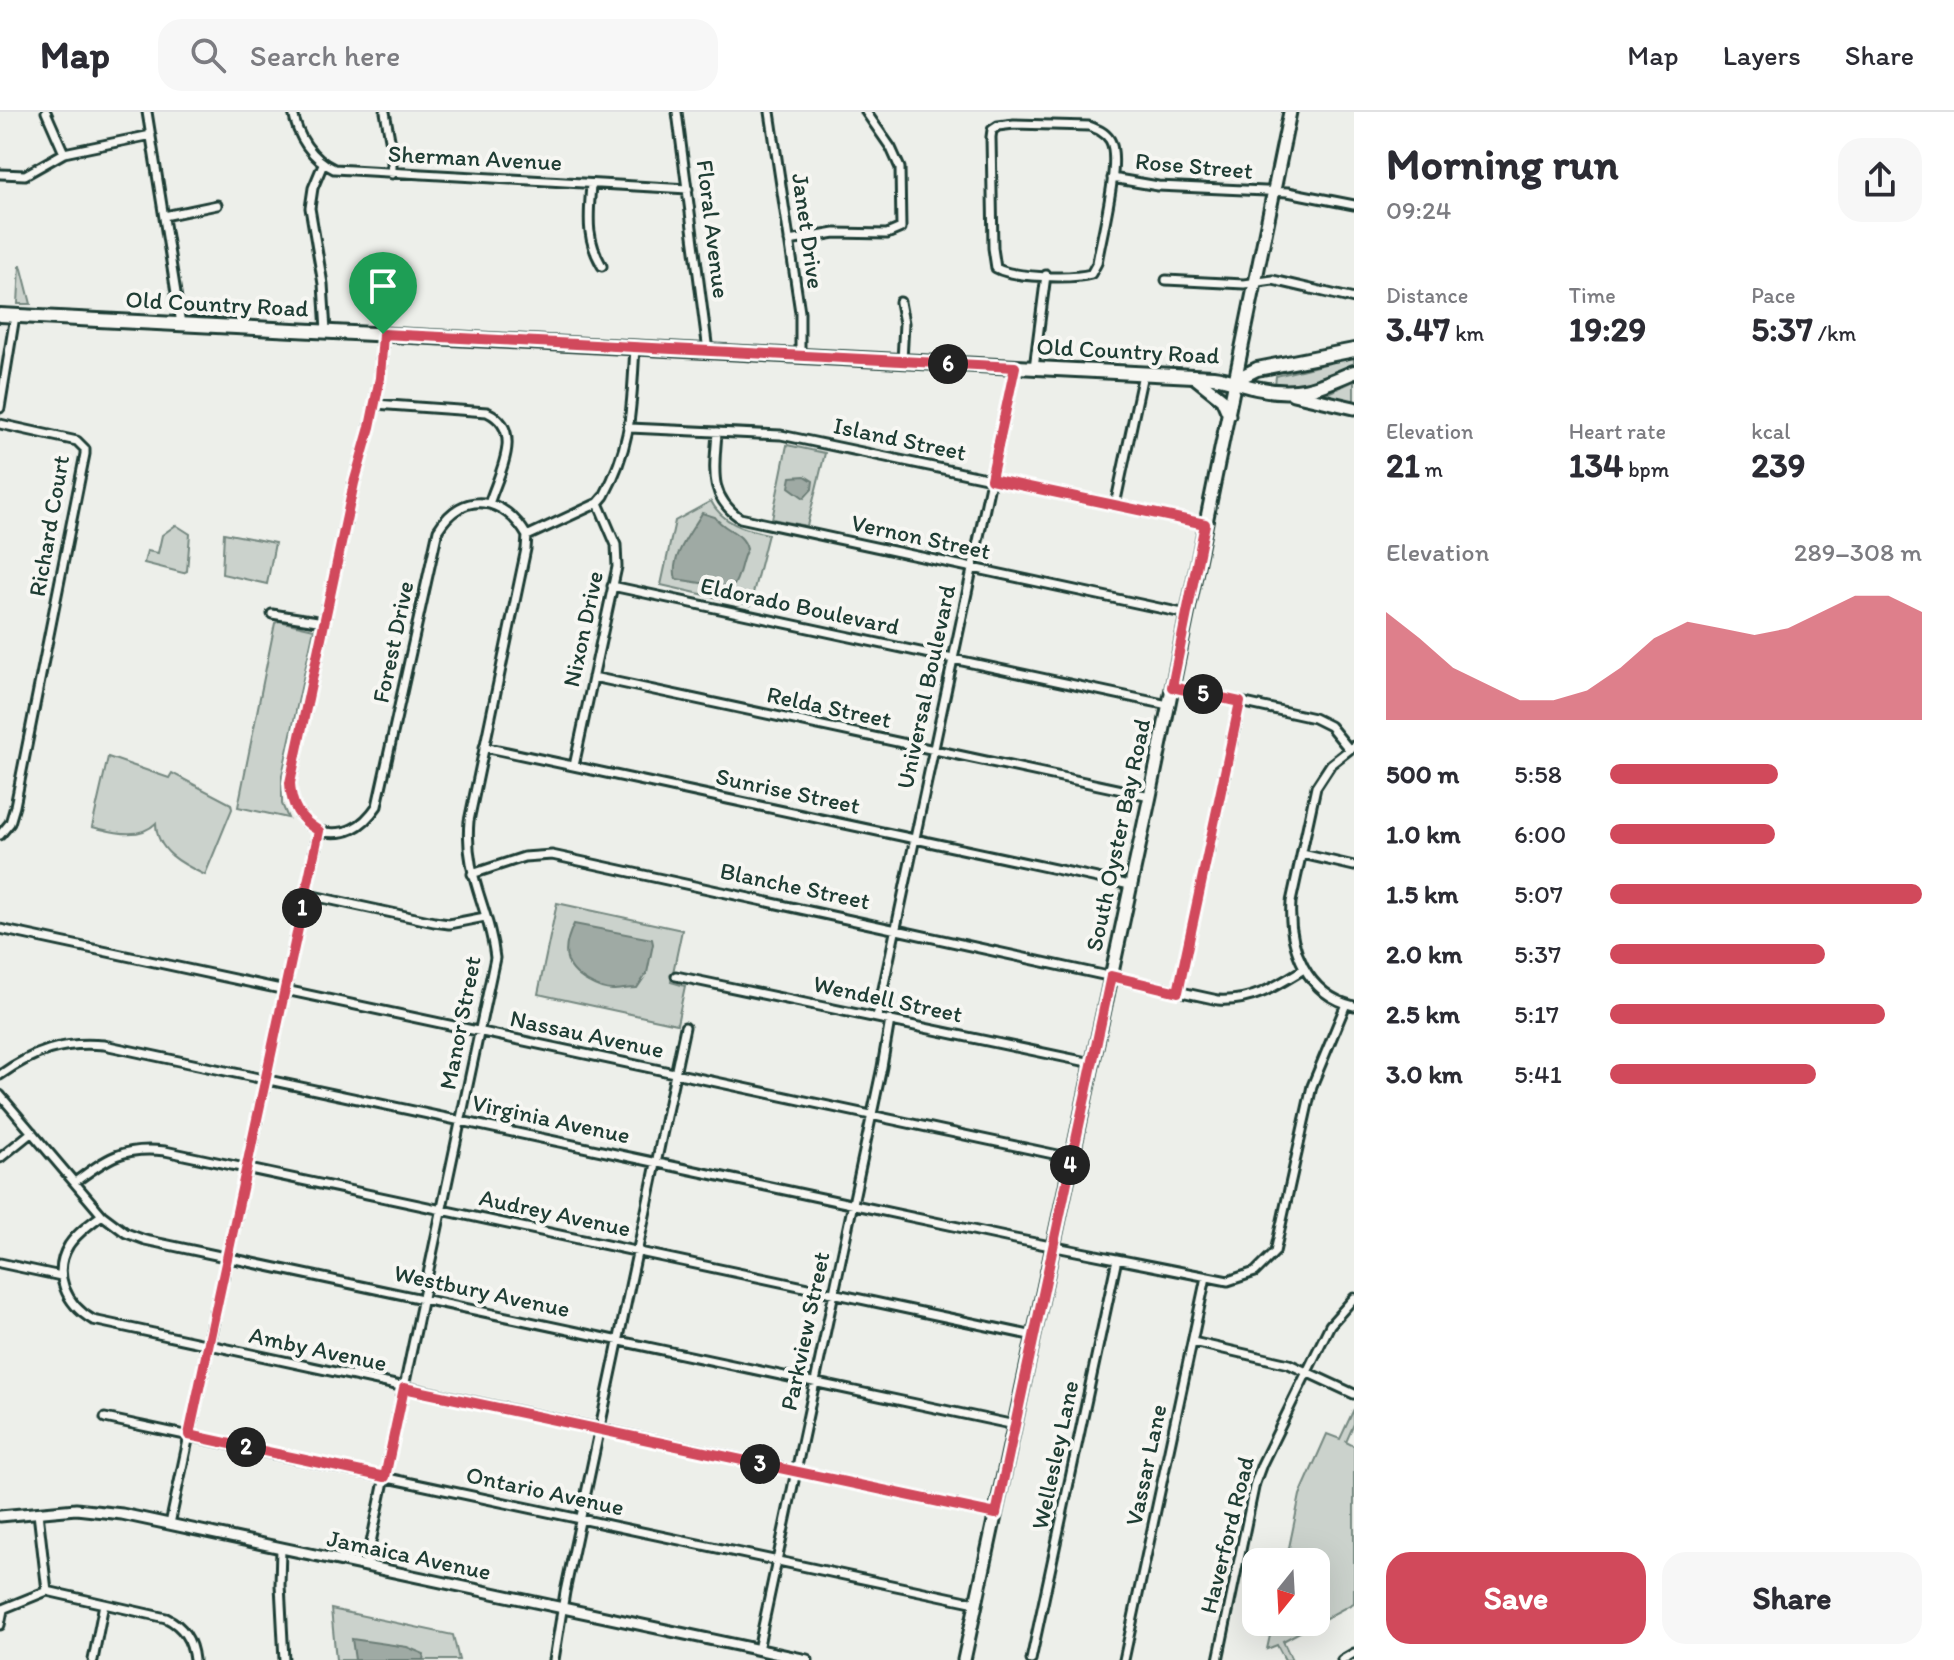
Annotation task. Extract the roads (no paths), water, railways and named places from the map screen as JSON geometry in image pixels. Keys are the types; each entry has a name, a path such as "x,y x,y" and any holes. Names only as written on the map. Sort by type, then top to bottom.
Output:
{"main road":[{"name":"South Oyster Bay Road","path":"964,1660 1150,796 1290,112"},
{"name":"Old Country Road","path":"0,315 1193,376 1235,380 1254,388 1293,394"},
{"path":"1235,380 1257,369 1354,350"},
{"path":"1293,394 1354,372"},
{"path":"1193,376 1222,399 1229,415"},
{"path":"1293,394 1354,408"}],"street":[{"path":"46,112 64,153"},
{"path":"147,112 181,324"},
{"path":"293,112 300,134 323,164 313,188 310,208 323,284 326,331"},
{"path":"385,112 392,150 392,174"},
{"name":"Floral Avenue","path":"677,112 708,351"},
{"name":"Janet Drive","path":"770,112 800,312 800,356"},
{"path":"789,241 835,233 887,234 901,228 900,168 891,148 866,112"},
{"path":"1014,124 1089,126 1106,135 1114,150 1112,178 1095,270 1085,275 1046,275 1000,271 993,262 991,137 996,127 1014,124"},
{"path":"0,174 25,175 64,153 151,135"},
{"name":"Sherman Avenue","path":"323,164 347,171 688,189"},
{"name":"Rose Street","path":"1112,178 1158,186 1288,192 1354,205"},
{"path":"591,184 588,234 592,250 602,266"},
{"path":"164,216 217,205"},
{"path":"1034,368 1046,275"},
{"path":"1166,280 1244,284 1273,280 1354,299"},
{"path":"900,302 904,323 902,361"},
{"path":"0,408 15,316"},
{"path":"170,1524 319,831 306,824 296,812 290,796 290,783 354,483 375,404 383,334"},
{"path":"375,404 487,412 496,417 508,431 508,439 489,504 508,511 527,536 598,503 608,489 630,428 635,348"},
{"name":"Universal Boulevard","path":"877,1017 1015,367"},
{"path":"1115,505 1143,374"},
{"name":"Richard Court","path":"0,424 77,441 85,449 15,806 10,823 0,835"},
{"name":"Island Street","path":"630,428 781,435 1205,524"},
{"name":"Vernon Street","path":"717,432 716,486 724,505 740,518 1187,614"},
{"name":"Forest Drive","path":"319,831 332,834 353,830 377,806 438,530 446,517 457,508 471,503 489,504"},
{"name":"Nixon Drive","path":"574,766 617,567 616,545 598,503"},
{"name":"Manor Street","path":"366,1566 495,958 494,943 472,874 468,851 469,821 527,536"},
{"name":"Eldorado Boulevard","path":"612,586 1168,705"},
{"path":"272,614 324,622"},
{"name":"Relda Street","path":"593,677 1150,796"},
{"path":"1172,687 1322,721 1352,747 1331,764 1316,787 1291,902 1290,922 1293,944 1304,969 1323,990 1350,1005"},
{"path":"1178,992 1240,702"},
{"name":"Sunrise Street","path":"484,747 1130,885"},
{"path":"1302,854 1354,866"},
{"name":"Blanche Street","path":"472,874 524,857 552,855 1218,1000 1242,1000 1271,990 1304,969"},
{"path":"304,894 449,924 485,917"},
{"name":"Nassau Avenue","path":"0,929 1072,1158"},
{"name":"Wendell Street","path":"676,976 1092,1063"},
{"name":"Virginia Avenue","path":"0,1075 37,1052 80,1043 104,1045 1228,1281 1242,1278 1262,1267 1275,1252 1312,1086 1350,1005"},
{"name":"Parkview Street","path":"758,1650 890,1020"},
{"path":"554,1660 685,1027"},
{"name":"Westbury Avenue","path":"0,1095 102,1215 126,1233 145,1240 1015,1425"},
{"path":"0,1158 32,1132"},
{"name":"Audrey Avenue","path":"75,1182 116,1154 146,1148 1034,1336"},
{"path":"0,1263 61,1276 70,1243 102,1215"},
{"name":"Wellesley Lane","path":"1031,1660 1117,1259"},
{"name":"Amby Avenue","path":"61,1276 71,1303 93,1320 996,1514"},
{"name":"Vassar Lane","path":"1124,1660 1206,1277"},
{"name":"Haverford Road","path":"1218,1660 1255,1483 1262,1464 1330,1325 1354,1298"},
{"path":"1193,1342 1275,1360 1354,1394"},
{"name":"Ontario Avenue","path":"105,1418 976,1603"},
{"name":"Jamaica Avenue","path":"0,1516 100,1510 807,1660"},
{"path":"38,1513 47,1591"},
{"path":"281,1548 284,1660"},
{"path":"0,1625 2,1610 47,1591 174,1621 189,1640 194,1660"},
{"path":"93,1660 104,1604"},
{"path":"1342,1660 1354,1653"}]}
